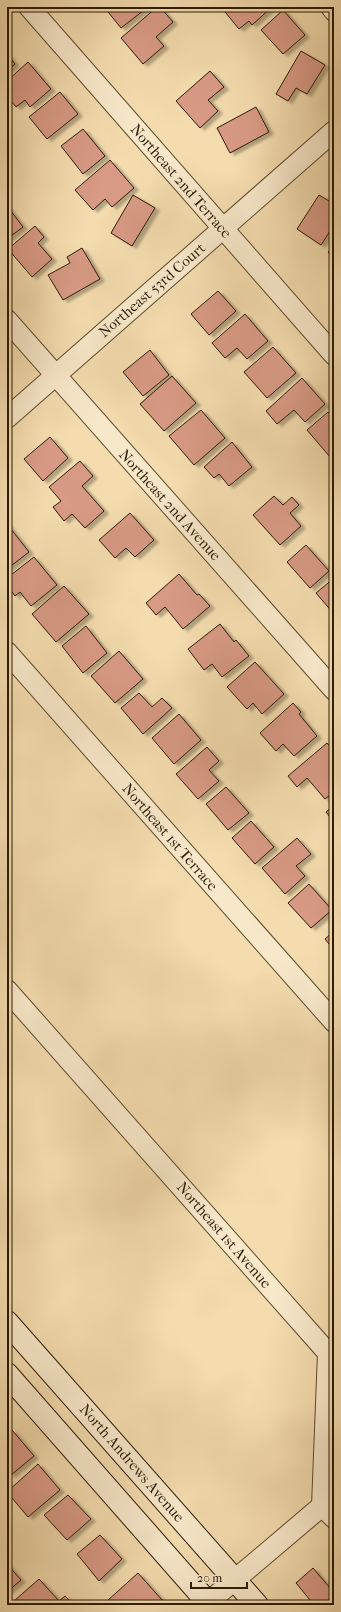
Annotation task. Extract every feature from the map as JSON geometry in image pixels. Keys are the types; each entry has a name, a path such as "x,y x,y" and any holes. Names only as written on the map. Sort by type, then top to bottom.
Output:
{"main road":[{"name":"North Andrews Avenue","path":"7,1322 257,1605"},
{"path":"7,1374 207,1604"}],"street":[{"name":"Northeast 2nd Terrace","path":"29,7 334,355"},
{"path":"331,7 334,11"},
{"name":"Northeast 53rd Court","path":"7,418 334,130"},
{"name":"Northeast 2nd Avenue","path":"7,320 334,690"},
{"name":"Northeast 1st Terrace","path":"7,652 334,1022"},
{"name":"Northeast 1st Avenue","path":"7,990 331,1351 328,1512"},
{"path":"207,1604 235,1580 328,1512"}],"building":[{"path":"104,7 148,7 121,28"},
{"path":"157,7 160,7 173,22 156,37 164,46 143,64 121,38"},
{"path":"221,7 272,7 252,25 249,21 239,29"},
{"path":"283,10 305,35 283,54 261,30"},
{"path":"301,51 325,65 307,94 296,88 288,101 276,94"},
{"path":"7,54 15,64 7,71"},
{"path":"28,62 51,89 30,107 25,100 16,107 7,96 7,81"},
{"path":"210,71 224,87 208,100 218,111 200,128 176,101"},
{"path":"60,92 78,114 47,139 29,117"},
{"path":"256,107 269,132 230,153 217,128"},
{"path":"83,129 105,156 83,174 61,146"},
{"path":"110,160 134,188 112,207 105,199 93,210 75,190"},
{"path":"133,195 155,208 132,246 111,233"},
{"path":"319,195 334,204 334,225 321,245 297,229"},
{"path":"7,206 23,227 7,239"},
{"path":"35,226 44,237 38,243 52,259 32,277 8,249"},
{"path":"334,247 334,259 328,252"},
{"path":"82,248 100,279 63,300 48,275 70,263 67,257"},
{"path":"218,291 236,311 209,335 191,314"},
{"path":"245,314 268,341 247,359 237,348 225,358 212,343"},
{"path":"273,347 296,373 267,398 244,372"},
{"path":"150,350 169,375 143,396 123,372"},
{"path":"172,376 196,403 164,431 140,404"},
{"path":"302,378 325,404 305,422 294,410 277,424 266,411"},
{"path":"201,410 225,438 194,465 169,436"},
{"path":"328,412 334,419 334,453 330,457 307,430"},
{"path":"50,437 68,458 43,481 24,459"},
{"path":"232,442 252,467 229,486 219,474 214,478 204,467"},
{"path":"80,461 93,476 82,486 104,511 85,528 72,514 64,521 53,507 61,501 49,487"},
{"path":"274,496 283,505 292,497 299,505 290,513 301,526 280,545 253,515"},
{"path":"130,513 154,540 135,557 126,548 115,558 99,540"},
{"path":"7,524 29,552 7,569"},
{"path":"306,545 329,571 310,588 287,562"},
{"path":"34,557 57,585 31,606 20,592 15,596 7,586 7,578"},
{"path":"179,574 197,595 199,594 210,606 183,629 165,607 156,615 146,603"},
{"path":"334,578 334,614 316,593"},
{"path":"64,586 89,614 56,642 32,614"},
{"path":"220,624 234,642 236,640 249,656 222,677 212,664 204,670 188,649"},
{"path":"86,626 107,653 83,673 62,646"},
{"path":"119,651 143,679 115,703 91,676"},
{"path":"255,662 284,694 262,714 253,703 247,709 227,687"},
{"path":"139,693 152,707 162,698 172,708 143,734 121,708"},
{"path":"293,703 301,712 299,714 317,736 294,756 283,744 276,751 260,733"},
{"path":"179,714 201,740 174,764 152,738"},
{"path":"327,743 334,751 334,792 325,799 307,778 297,787 288,776"},
{"path":"207,747 219,761 209,770 219,781 198,799 176,774"},
{"path":"226,787 249,813 228,830 206,804"},
{"path":"334,805 334,822 326,812"},
{"path":"251,821 274,847 255,864 232,838"},
{"path":"297,838 311,854 296,866 305,876 285,894 262,868"},
{"path":"309,884 332,910 311,928 288,903"},
{"path":"334,931 334,950 325,939"},
{"path":"12,1430 34,1456 11,1475 7,1471 7,1434"},
{"path":"38,1464 60,1490 28,1517 7,1492"},
{"path":"68,1495 91,1519 67,1540 44,1515"},
{"path":"100,1535 122,1559 99,1581 77,1554"},
{"path":"7,1564 21,1580 7,1592"},
{"path":"313,1568 330,1588 334,1584 334,1605 304,1605 310,1600 296,1583"},
{"path":"138,1573 162,1600 157,1605 110,1605 107,1601"},
{"path":"39,1579 59,1601 65,1596 74,1605 18,1605 14,1601"}]}
